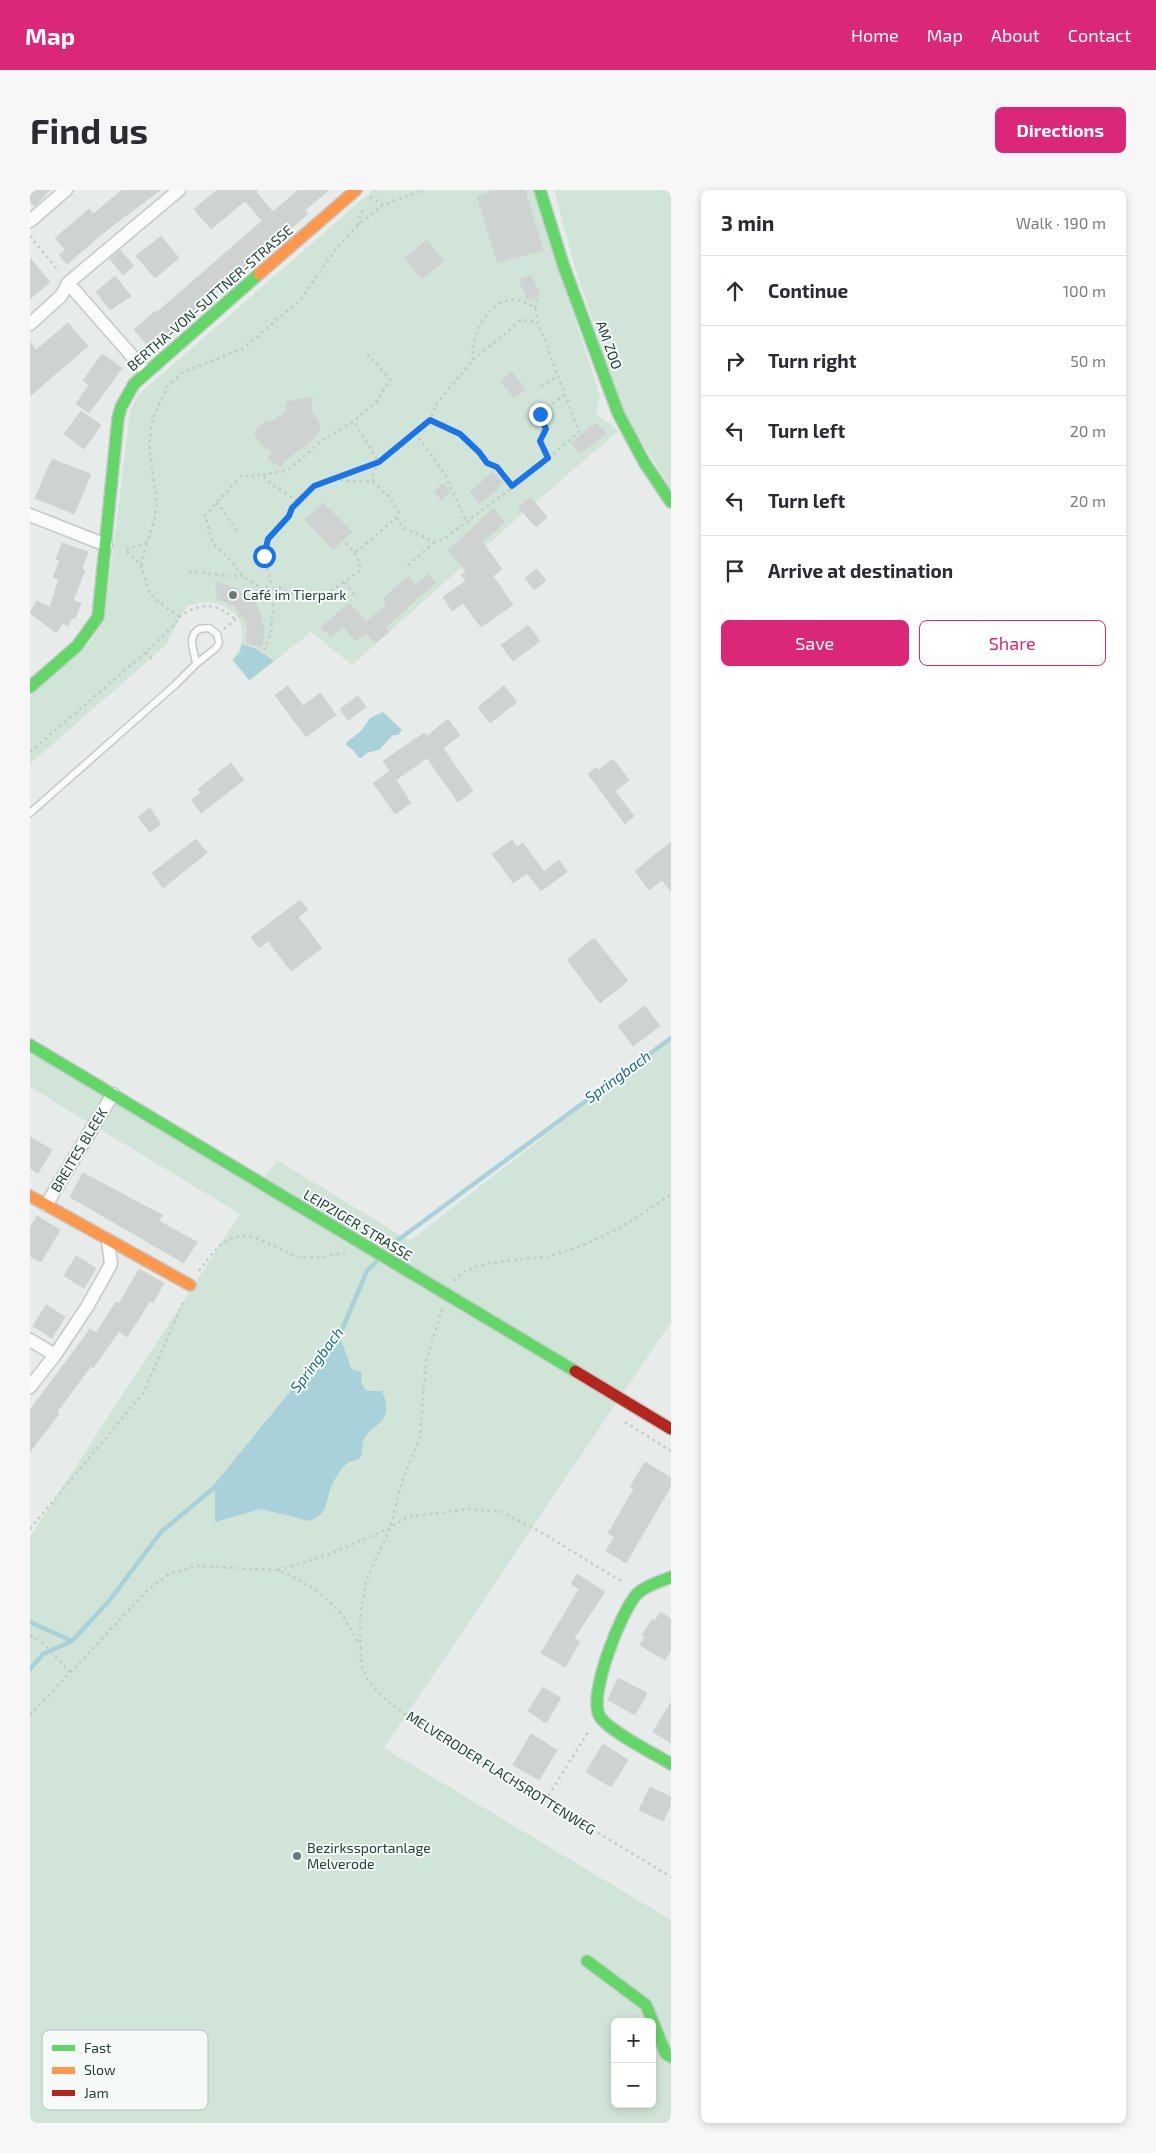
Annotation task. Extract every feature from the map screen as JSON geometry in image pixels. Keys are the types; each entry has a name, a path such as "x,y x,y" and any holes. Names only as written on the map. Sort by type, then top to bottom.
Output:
{"street":[{"path":"30,221 66,190"},
{"path":"30,324 61,296 68,283 179,190"},
{"name":"BERTHA-VON-SUTTNER-STRASSE","path":"30,687 83,640 92,629 99,610 118,418 121,407 134,384 356,190"},
{"name":"AM ZOO","path":"540,190 564,266 618,413 644,462 671,502"},
{"path":"68,283 146,372"},
{"path":"30,516 106,545"},
{"name":"LEIPZIGER STRASSE","path":"30,1045 671,1429"},
{"name":"BREITES BLEEK","path":"46,1205 113,1094"},
{"name":"BREITES BLEEK","path":"30,1196 190,1286"},
{"path":"30,1387 55,1355 87,1308 111,1264 108,1240"},
{"path":"30,1340 55,1355"},
{"path":"671,1577 638,1592 624,1610 598,1686 598,1710 608,1726 671,1764"},
{"path":"587,1961 646,2004 666,2054 671,2057"}],"lane":[{"path":"30,813 216,648 218,643 217,634 210,628 204,628 195,632 191,641 196,664"}],"path":[{"path":"366,190 370,198 383,205"},
{"path":"141,565 157,505 149,445 153,418 167,388 182,373 244,348 301,299 336,249 358,226 383,205 424,190"},
{"path":"30,236 68,283"},
{"path":"408,565 435,542 445,538 467,523 579,432 538,323 535,308 537,298"},
{"path":"473,360 472,348 477,331 495,307 511,300 525,302 535,308"},
{"path":"254,603 266,591 271,581 264,556 268,539 298,501 314,486 379,462 430,420 437,403 473,360 521,320 538,323"},
{"path":"264,650 271,633 273,605 266,591 242,576 234,564 213,543 205,515 241,476 264,475 288,470 322,441 354,421 377,401 390,379 367,354"},
{"path":"541,386 558,376"},
{"path":"548,458 540,441 546,429 540,414 565,394"},
{"path":"430,420 460,434 479,452 487,463 497,467 512,486"},
{"path":"354,421 379,462"},
{"path":"415,433 444,473 467,523"},
{"path":"373,482 373,474 379,462"},
{"path":"264,475 270,484 298,501"},
{"path":"333,480 373,482 390,497 399,513 396,518 355,553"},
{"path":"216,503 224,511 231,525 240,532"},
{"path":"396,518 402,527 435,542"},
{"path":"266,591 280,588 311,602 316,601 360,571 361,567 355,553 344,541"},
{"path":"147,542 125,550 141,565 150,595 179,617"},
{"path":"189,572 208,572 226,577 242,576"},
{"path":"345,582 357,598"},
{"path":"30,752 146,652 174,625 179,617 190,609 205,605 221,608 236,620"},
{"path":"217,634 242,614"},
{"path":"146,652 152,659"},
{"name":"MELVERODER FLACHSROTTENWEG","path":"671,1194 630,1221 575,1247 549,1255 478,1266 466,1270 454,1280 426,1361 420,1436 401,1485 390,1528 366,1581 360,1617 361,1664 368,1681 387,1701 431,1732 671,1878"},
{"path":"30,1529 144,1392 190,1286 211,1254 233,1236 248,1236 262,1240 297,1256 348,1253"},
{"path":"277,1570 327,1555 390,1528 407,1517 470,1509 502,1512 569,1548 638,1592"},
{"name":"MELVERODER FLACHSROTTENWEG","path":"30,1715 148,1590 169,1574 196,1566 277,1570 290,1575 320,1593 342,1614 360,1646"},
{"path":"30,1636 43,1643 70,1672"},
{"path":"545,1801 598,1710"}],"green space":[{"path":"373,190 533,190 600,396 596,413 618,431 352,665 311,632 250,681 232,660 238,652 241,643 242,634 238,618 224,607 214,603 187,606 165,646 30,764 30,696 90,643 105,617 130,411 137,396"},
{"path":"554,190 671,190 671,489 625,415 576,271"},
{"path":"671,1037 671,1322 384,1748 671,1920 671,2123 30,2123 30,1537 240,1214 30,1087 30,1048 259,1186 277,1160 410,1241"}],"water":[{"path":"242,644 256,649 274,661 249,680 233,660 240,652"},
{"path":"383,712 402,730 398,735 393,735 379,750 367,753 361,758 358,757 346,745 347,742 362,730 370,718"},
{"path":"340,1334 351,1369 361,1372 361,1381 366,1391 382,1391 387,1410 379,1424 364,1439 360,1458 349,1462 341,1470 331,1487 324,1511 310,1521 261,1509 215,1522 215,1487"}],"building":[{"path":"30,190 50,190 35,206 30,202"},
{"path":"122,190 160,190 107,230 67,264 59,255 65,250 55,238 89,209 93,214"},
{"path":"217,190 258,190 256,192 273,212 298,190 329,190 305,210 308,214 150,348 134,330 262,221 245,201 211,229 194,209"},
{"path":"496,190 525,190 543,250 497,263 477,196"},
{"path":"161,236 179,258 155,278 136,256"},
{"path":"427,240 444,261 422,279 404,258"},
{"path":"120,250 134,266 123,275 110,259"},
{"path":"30,258 50,282 30,299"},
{"path":"531,275 540,295 527,300 519,280"},
{"path":"115,276 131,296 110,310 96,292"},
{"path":"68,323 88,346 30,396 30,342 36,350"},
{"path":"102,354 122,368 89,413 76,404 89,385 83,381"},
{"path":"512,372 525,390 514,398 500,381"},
{"path":"312,398 311,410 321,427 313,439 286,460 281,467 268,459 272,452 262,445 254,434 264,422 274,420 285,412 288,401"},
{"path":"81,411 101,425 84,449 64,434"},
{"path":"596,423 606,434 580,454 571,443"},
{"path":"52,459 91,474 74,514 35,498"},
{"path":"493,472 503,483 480,504 470,492"},
{"path":"443,483 450,492 441,500 434,491"},
{"path":"530,497 547,517 536,527 518,507"},
{"path":"323,503 352,532 333,550 305,520"},
{"path":"493,508 505,522 482,542 502,569 493,576 513,605 481,627 463,603 452,611 443,597 466,581 461,575 466,571 448,551"},
{"path":"62,543 88,552 82,569 85,570 73,601 81,603 75,619 72,618 68,626 63,623 56,633 30,613 37,601 50,607 59,579 53,577 60,560 56,559"},
{"path":"537,569 546,581 534,590 525,578"},
{"path":"428,574 436,582 385,628 389,632 375,643 366,633 356,641 343,626 331,637 321,627 349,603 366,622 387,603 383,599 408,576 416,585"},
{"path":"216,582 238,589 256,605 264,630 262,647 246,643 248,631 246,621 234,606 217,599"},
{"path":"528,625 540,641 513,661 501,645"},
{"path":"288,686 303,706 320,693 336,715 306,737 275,695"},
{"path":"504,686 517,702 490,723 478,707"},
{"path":"358,696 366,707 348,720 340,709"},
{"path":"448,719 460,735 443,748 473,791 458,802 427,758 396,780 383,761 424,733 427,736"},
{"path":"613,759 629,780 615,791 634,816 625,824 588,774 597,767 599,770"},
{"path":"231,763 244,780 201,813 191,800 201,793 198,789"},
{"path":"390,771 411,803 395,814 373,783"},
{"path":"150,808 161,824 150,832 138,817"},
{"path":"196,839 207,853 163,888 152,873"},
{"path":"512,840 517,847 523,843 544,872 559,860 567,872 541,891 527,873 513,883 492,854"},
{"path":"671,842 671,891 662,880 649,890 635,871"},
{"path":"300,900 308,910 298,917 322,948 291,971 268,941 259,948 251,937"},
{"path":"594,938 628,981 600,1003 567,960"},
{"path":"645,1006 660,1026 633,1046 618,1026"},
{"path":"30,1137 52,1150 38,1173 30,1168"},
{"path":"83,1173 162,1215 159,1221 197,1242 184,1263 70,1197"},
{"path":"37,1216 60,1230 41,1262 30,1256 30,1228"},
{"path":"76,1256 96,1268 84,1288 64,1276"},
{"path":"139,1269 164,1283 153,1303 150,1301 127,1337 119,1331 93,1368 91,1366 57,1412 59,1414 30,1452 30,1410 90,1329 96,1333 116,1302 119,1304"},
{"path":"46,1305 65,1317 52,1338 33,1326"},
{"path":"645,1462 671,1478 671,1486 626,1563 606,1551 614,1537 608,1533 634,1489 630,1487"},
{"path":"577,1574 605,1592 574,1638 580,1642 565,1667 541,1653 579,1589 571,1584"},
{"path":"660,1612 671,1619 671,1650 665,1660 640,1645 645,1637 642,1635 652,1619 655,1621"},
{"path":"618,1678 647,1693 635,1715 608,1700"},
{"path":"543,1687 561,1698 546,1723 528,1711"},
{"path":"671,1702 671,1743 653,1732"},
{"path":"531,1734 557,1750 539,1780 513,1765"},
{"path":"603,1744 628,1760 611,1787 586,1772"},
{"path":"650,1787 671,1797 671,1804 663,1821 639,1810"}],"waterway":[{"name":"Springbach","path":"384,1253 398,1240 671,1038"},
{"name":"Springbach","path":"30,1669 43,1654 72,1641 109,1601 161,1532 215,1487 340,1334 367,1271 379,1259"},
{"path":"30,1622 72,1641"}],"traffic: fast":[{"path":"540,190 564,267 618,413 644,462 671,502"},
{"path":"30,687 77,646 98,617 118,418 121,407 134,384 259,274"},
{"path":"30,1045 575,1371"},
{"path":"671,1577 645,1588 630,1603 608,1653 598,1689 597,1704 599,1715 611,1728 671,1764"},
{"path":"587,1961 646,2005 666,2054 671,2057"}],"traffic: slow":[{"path":"259,274 356,190"},
{"path":"30,1196 190,1285"}],"traffic: jam":[{"path":"575,1371 671,1429"}],"place":[{"name":"Café im Tierpark","path":"233,595"},
{"name":"Bezirkssportanlage Melverode","path":"297,1856"}],"route":[{"path":"264,556 268,539 289,516 292,508 314,486 379,462 430,420 460,434 479,452 487,463 497,467 512,486 525,478 548,458 540,441 546,429 540,414"}]}
